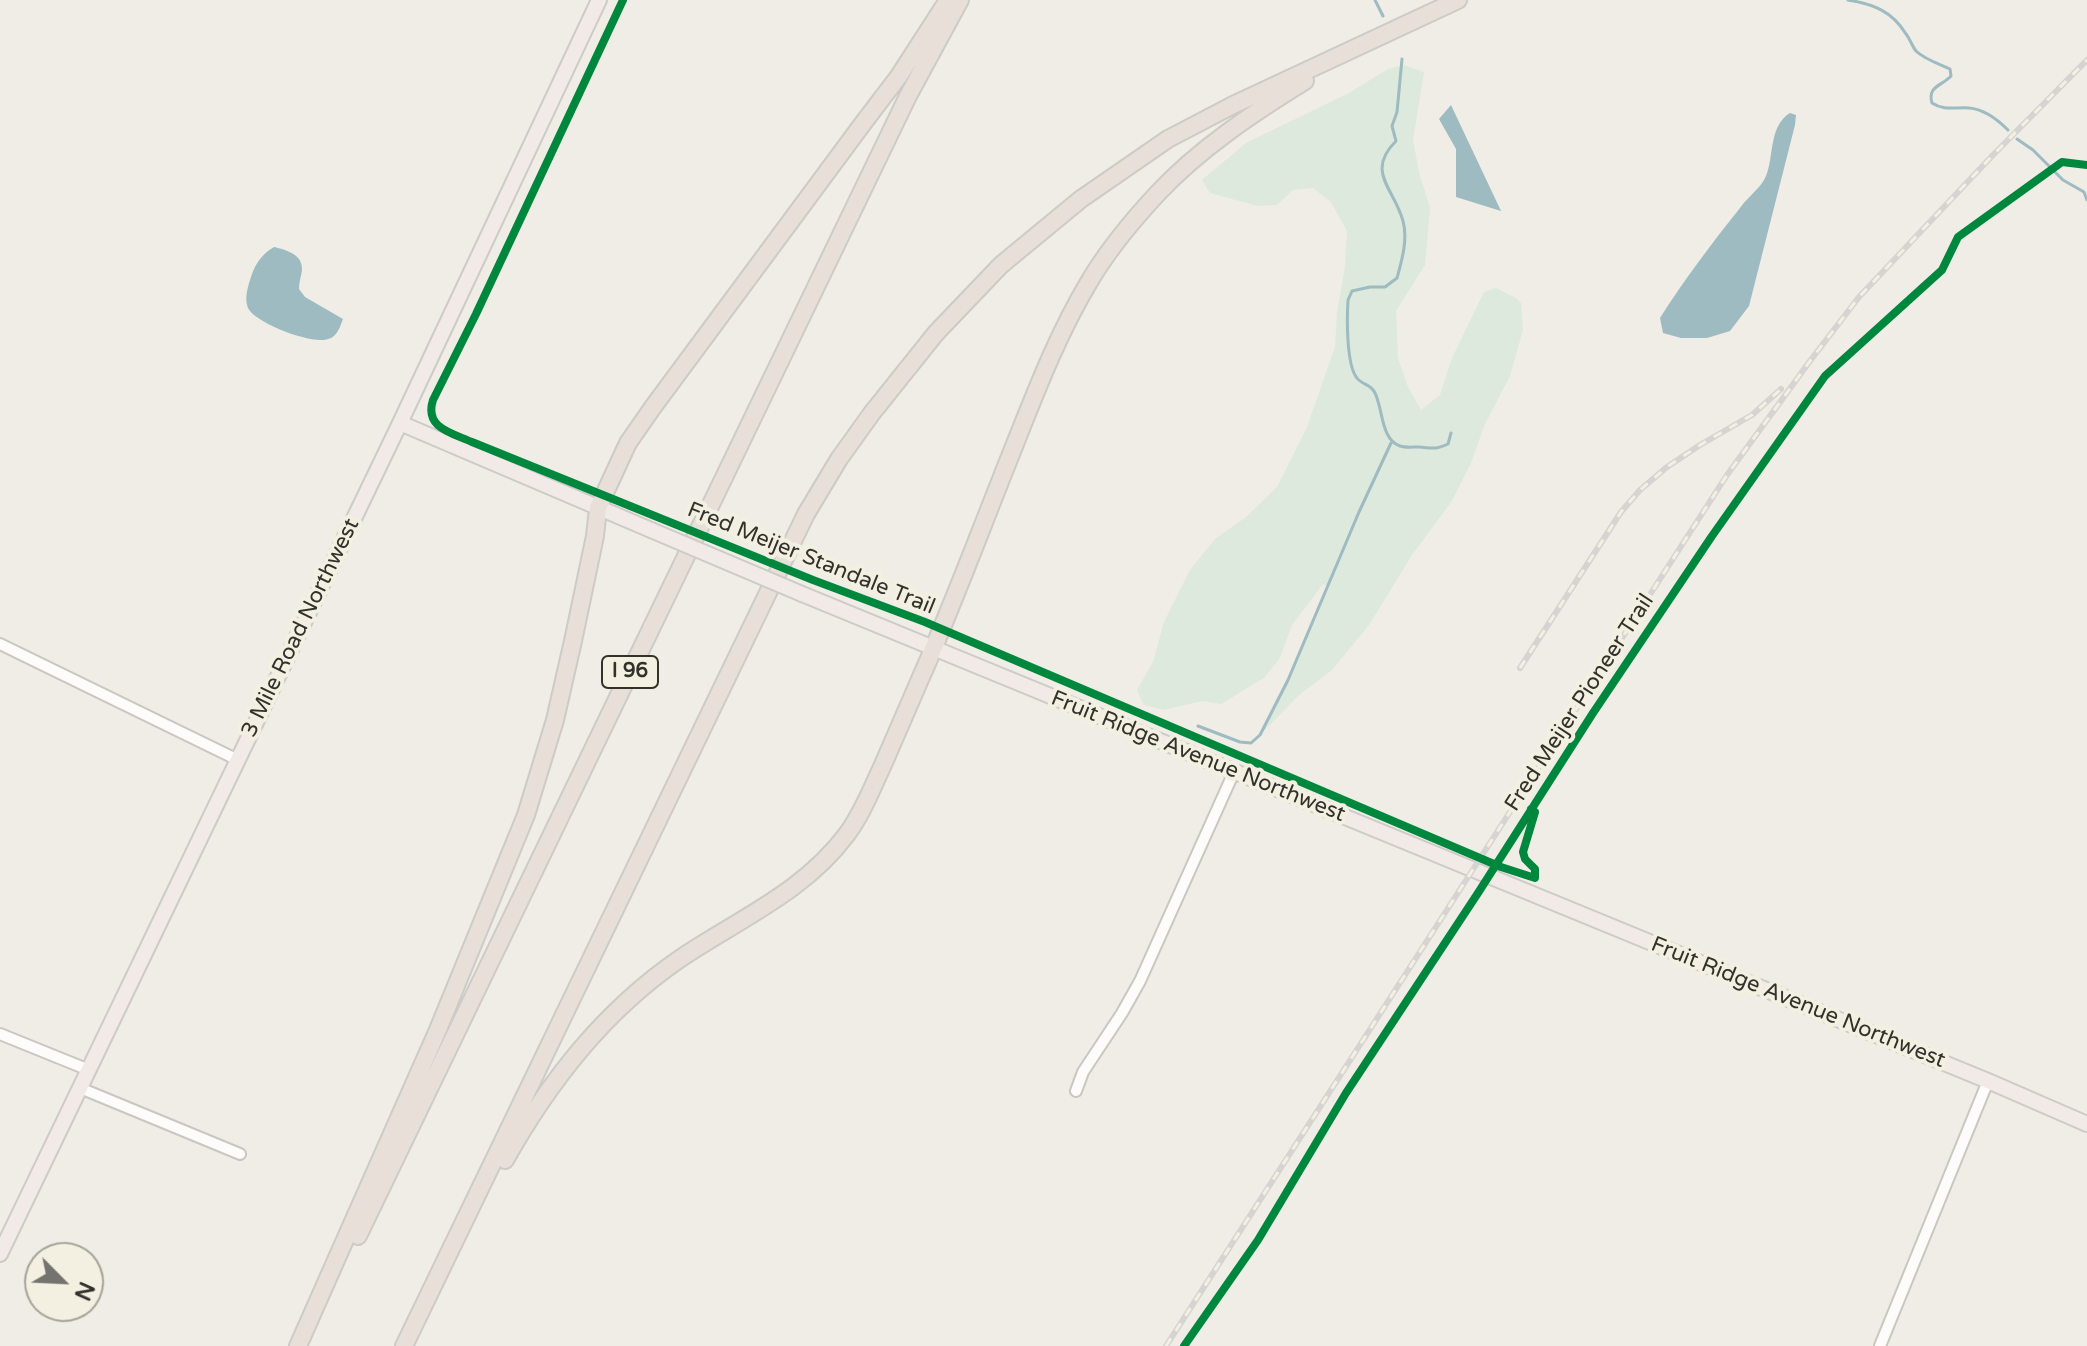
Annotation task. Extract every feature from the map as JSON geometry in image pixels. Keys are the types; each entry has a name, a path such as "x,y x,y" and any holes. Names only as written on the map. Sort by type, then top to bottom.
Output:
{"highway":[{"path":"298,1346 437,1032 526,815 558,707 598,508 628,443 890,89 948,0"},
{"name":"I 96","path":"305,1346 908,96 960,0"},
{"path":"404,1346 806,514 839,459 872,413 936,333 1001,265 1081,199 1168,139 1233,105 1458,0"},
{"path":"422,1310 526,1124 562,1070 586,1041 650,981 681,958 806,878 846,835 867,799 934,649 1060,338 1090,281 1125,231 1159,192 1209,146 1272,101 1371,40"}],"main road":[{"name":"3 Mile Road Northwest","path":"0,1254 400,423 599,0"},
{"name":"Fruit Ridge Avenue Northwest","path":"400,423 934,649 2087,1124"}],"street":[{"path":"0,644 238,760"},
{"path":"1076,1091 1083,1072 1140,981 1234,772"},
{"path":"0,1034 89,1070"},
{"path":"1880,1346 1988,1081"},
{"path":"80,1088 240,1154"}],"green space":[{"path":"1404,65 1424,72 1413,140 1430,208 1425,265 1396,311 1398,358 1408,387 1421,410 1440,395 1452,358 1484,292 1496,288 1521,303 1523,330 1510,376 1484,426 1471,463 1452,501 1412,555 1369,625 1332,670 1299,695 1260,735 1288,680 1327,586 1323,584 1292,625 1280,658 1264,678 1221,704 1202,701 1164,710 1144,705 1137,690 1153,662 1164,622 1190,570 1215,539 1246,517 1277,487 1307,427 1335,347 1345,267 1347,231 1331,202 1313,188 1293,190 1277,205 1258,206 1210,193 1202,180 1246,143 1349,93 1388,69"}],"water":[{"path":"1451,105 1501,211 1456,197 1456,149 1439,119"},
{"path":"1790,113 1796,115 1795,125 1749,306 1730,331 1707,338 1681,338 1663,333 1660,318 1669,304 1764,180 1778,127"},
{"path":"274,247 300,260 299,289 305,297 343,319 331,338 310,339 285,331 261,320 248,308 247,292 253,272 263,256"}],"waterway":[{"path":"1375,0 1383,16"},
{"path":"1848,0 1874,6 1888,14 1901,26 1916,51 1950,69 1951,76 1932,93 1932,103 1945,108 1980,110 2008,130"},
{"path":"1402,59 1397,112 1392,126 1396,141 1387,152 1382,171 1403,221 1404,250 1397,278 1385,287 1352,291 1348,300 1349,352 1353,372 1375,393 1386,431 1394,443 1405,447 1437,448 1448,444 1451,433"},
{"path":"2017,139 2033,150 2063,180 2084,192 2087,200"},
{"path":"1198,726 1240,742 1251,743 1260,735 1288,680 1391,443"}],"railway":[{"path":"1166,1346 1727,475 1859,297 2087,60"},
{"path":"1520,668 1621,512 1640,490 1667,467 1752,415 1781,389"}],"cycle path":[{"name":"Fred Meijer Standale Trail","path":"623,0 433,400 432,417 436,423 456,436 925,622 1501,867 1535,878 1535,869 1525,859 1523,852 1535,812 1531,809"},
{"name":"Fred Meijer Pioneer Trail","path":"1184,1346 1258,1240 1346,1093 1593,713 1825,376 1942,270 1958,237 2062,162 2087,165"}]}
